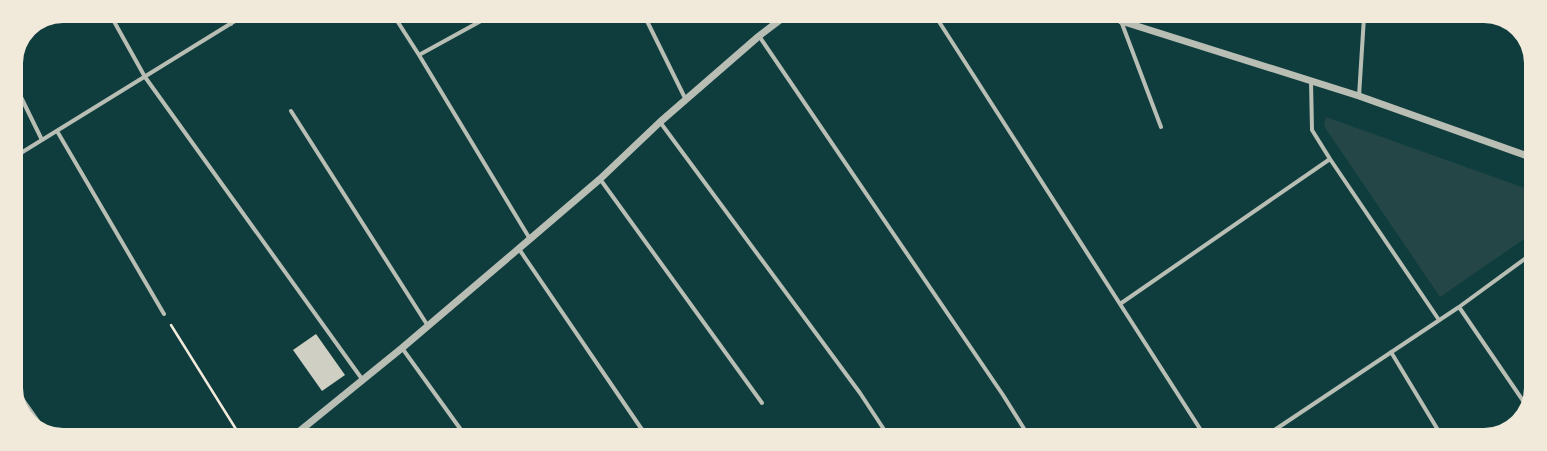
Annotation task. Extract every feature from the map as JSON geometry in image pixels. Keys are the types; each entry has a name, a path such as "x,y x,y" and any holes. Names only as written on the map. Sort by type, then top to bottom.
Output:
{"street":[{"path":"115,23 145,77 362,379"},
{"path":"398,23 530,240"},
{"path":"419,55 477,23"},
{"path":"648,23 686,100"},
{"path":"303,428 402,348 530,240 600,179 660,122 759,36 776,23"},
{"path":"940,23 1200,428"},
{"path":"1122,23 1161,126"},
{"path":"1133,23 1359,96 1524,155"},
{"path":"1359,96 1364,23"},
{"path":"23,152 231,24"},
{"path":"759,36 1024,428"},
{"path":"1311,81 1312,130 1439,320"},
{"path":"23,101 42,140"},
{"path":"292,110 428,326"},
{"path":"660,122 860,393 883,428"},
{"path":"57,131 164,314"},
{"path":"1120,304 1330,159"},
{"path":"600,179 762,403"},
{"path":"519,249 641,428"},
{"path":"1277,428 1459,307 1524,259"},
{"path":"1459,307 1522,400"},
{"path":"402,348 460,428"},
{"path":"1391,352 1437,428"}],"path":[{"path":"164,314 235,428"}],"shaded area":[{"path":"1326,117 1524,188 1524,239 1440,297 1324,126"}],"building":[{"path":"316,334 345,375 322,391 293,350"}]}
